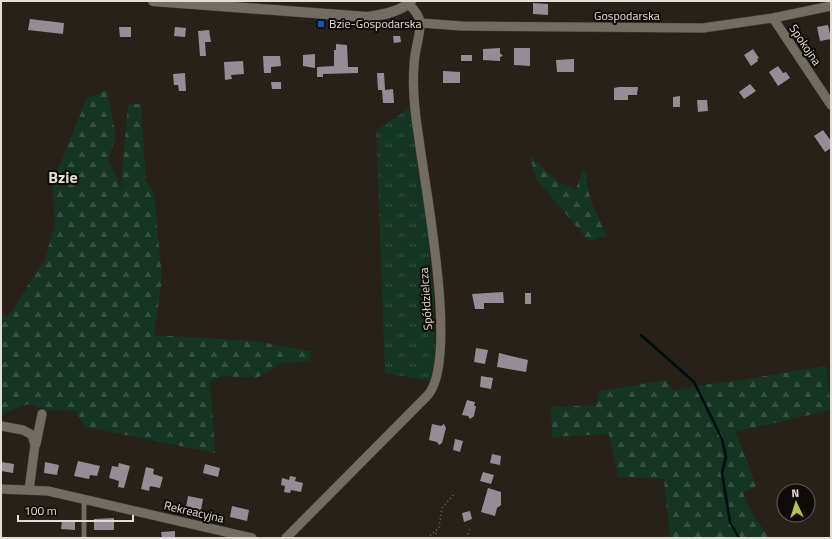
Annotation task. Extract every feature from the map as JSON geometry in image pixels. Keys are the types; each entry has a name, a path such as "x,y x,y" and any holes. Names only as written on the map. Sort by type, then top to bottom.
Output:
{"street":[{"path":"153,1 367,17 388,13 409,3 417,13 421,23"},
{"name":"Gospodarska","path":"421,23 462,26 704,28 773,18 831,6"},
{"name":"Spokojna","path":"773,18 831,105"},
{"name":"Spółdzielcza","path":"286,538 428,395 433,389 438,375 441,332 438,289 431,212 418,138 414,84 414,66 421,23"},
{"path":"29,490 35,445 42,414"},
{"path":"1,426 23,430 32,435 35,445"},
{"name":"Rekreacyjna","path":"1,490 48,491 252,538"}],"lane":[{"path":"84,499 84,538"}],"path":[{"path":"427,538 436,531 440,525 442,508 455,493"},
{"path":"467,538 470,528"},
{"path":"436,531 436,538"}],"green space":[{"path":"107,90 116,137 108,159 121,187 128,104 141,104 146,181 154,193 162,278 154,335 255,341 311,351 310,361 281,363 257,378 224,376 210,381 215,453 85,427 76,411 48,410 28,404 1,414 1,315 8,317 45,259 55,224 52,184 87,98"},
{"path":"409,108 426,218 433,291 436,382 385,373 376,131"},
{"path":"529,155 559,182 576,189 584,167 590,199 607,236 589,241 537,180"},
{"path":"826,366 831,410 736,432 756,486 743,493 749,508 769,538 670,538 664,479 618,477 609,434 552,437 551,407 596,405 599,391 666,380 673,391 695,386"}],"building":[{"path":"533,3 548,4 548,15 533,14"},
{"path":"30,19 64,23 63,34 28,30"},
{"path":"828,25 831,39 820,41 817,27"},
{"path":"119,27 131,27 131,37 120,37"},
{"path":"175,27 186,28 185,37 174,36"},
{"path":"209,30 211,42 205,42 206,56 200,56 198,31"},
{"path":"393,36 400,36 401,42 394,43"},
{"path":"336,44 347,45 348,67 358,67 358,73 323,74 323,77 317,77 317,67 334,66 334,50 336,50"},
{"path":"500,48 500,53 503,56 500,57 500,61 483,60 483,49"},
{"path":"514,48 530,48 530,66 514,65"},
{"path":"753,49 759,58 757,59 758,61 751,66 744,55"},
{"path":"315,54 315,68 303,66 303,55"},
{"path":"461,55 472,55 472,61 461,61"},
{"path":"263,56 280,56 281,66 271,67 271,73 264,73"},
{"path":"574,59 574,72 557,72 556,60"},
{"path":"243,61 244,74 231,75 232,79 225,80 224,62"},
{"path":"778,66 783,73 786,72 790,78 778,86 769,72"},
{"path":"443,71 460,72 460,83 443,83"},
{"path":"185,73 186,91 179,91 178,85 174,85 173,74"},
{"path":"377,73 384,73 385,90 393,89 394,103 383,103 382,90 378,90"},
{"path":"271,82 281,82 281,89 272,89"},
{"path":"750,84 756,91 744,99 739,92"},
{"path":"638,87 637,95 628,95 628,100 614,100 614,88"},
{"path":"680,96 680,107 673,107 673,97"},
{"path":"697,100 707,100 708,111 698,112"},
{"path":"823,130 831,141 831,148 825,152 814,136"},
{"path":"503,292 504,303 484,303 484,309 475,309 472,294"},
{"path":"525,293 531,293 531,304 525,304"},
{"path":"476,348 488,350 485,364 474,362"},
{"path":"499,353 528,360 526,372 497,367"},
{"path":"481,376 493,378 491,389 480,387"},
{"path":"467,400 475,402 474,406 476,406 474,416 470,419 468,416 462,415"},
{"path":"432,424 441,426 444,424 446,428 442,443 439,445 437,442 429,440"},
{"path":"455,439 463,441 460,452 453,450"},
{"path":"492,454 501,456 500,465 490,463"},
{"path":"78,461 100,466 97,476 90,475 89,479 74,476"},
{"path":"1,462 14,464 13,473 1,471"},
{"path":"45,462 59,465 57,475 44,473"},
{"path":"119,463 130,466 124,488 118,487 119,481 109,478 112,466 118,467"},
{"path":"205,464 220,468 218,477 203,473"},
{"path":"146,467 154,469 153,474 163,477 160,488 150,486 149,491 141,489"},
{"path":"483,472 494,475 491,484 480,481"},
{"path":"290,476 296,477 295,481 303,483 301,492 291,490 290,493 284,492 285,486 281,485 282,478 289,480"},
{"path":"488,488 501,492 501,505 497,508 495,516 481,512"},
{"path":"188,496 203,499 201,510 186,507"},
{"path":"232,506 249,510 247,521 230,517"},
{"path":"470,511 472,519 464,522 462,513"},
{"path":"114,518 114,530 94,530 94,519"},
{"path":"62,520 75,521 75,530 61,529"},
{"path":"175,531 175,538 162,538 161,532"}],"waterway":[{"path":"641,335 694,382 722,439 726,457 722,473 730,522 739,538"}],"place":[{"name":"Bzie-Gospodarska","path":"321,24"}],"district":[{"name":"Bzie","path":"63,177"}]}
